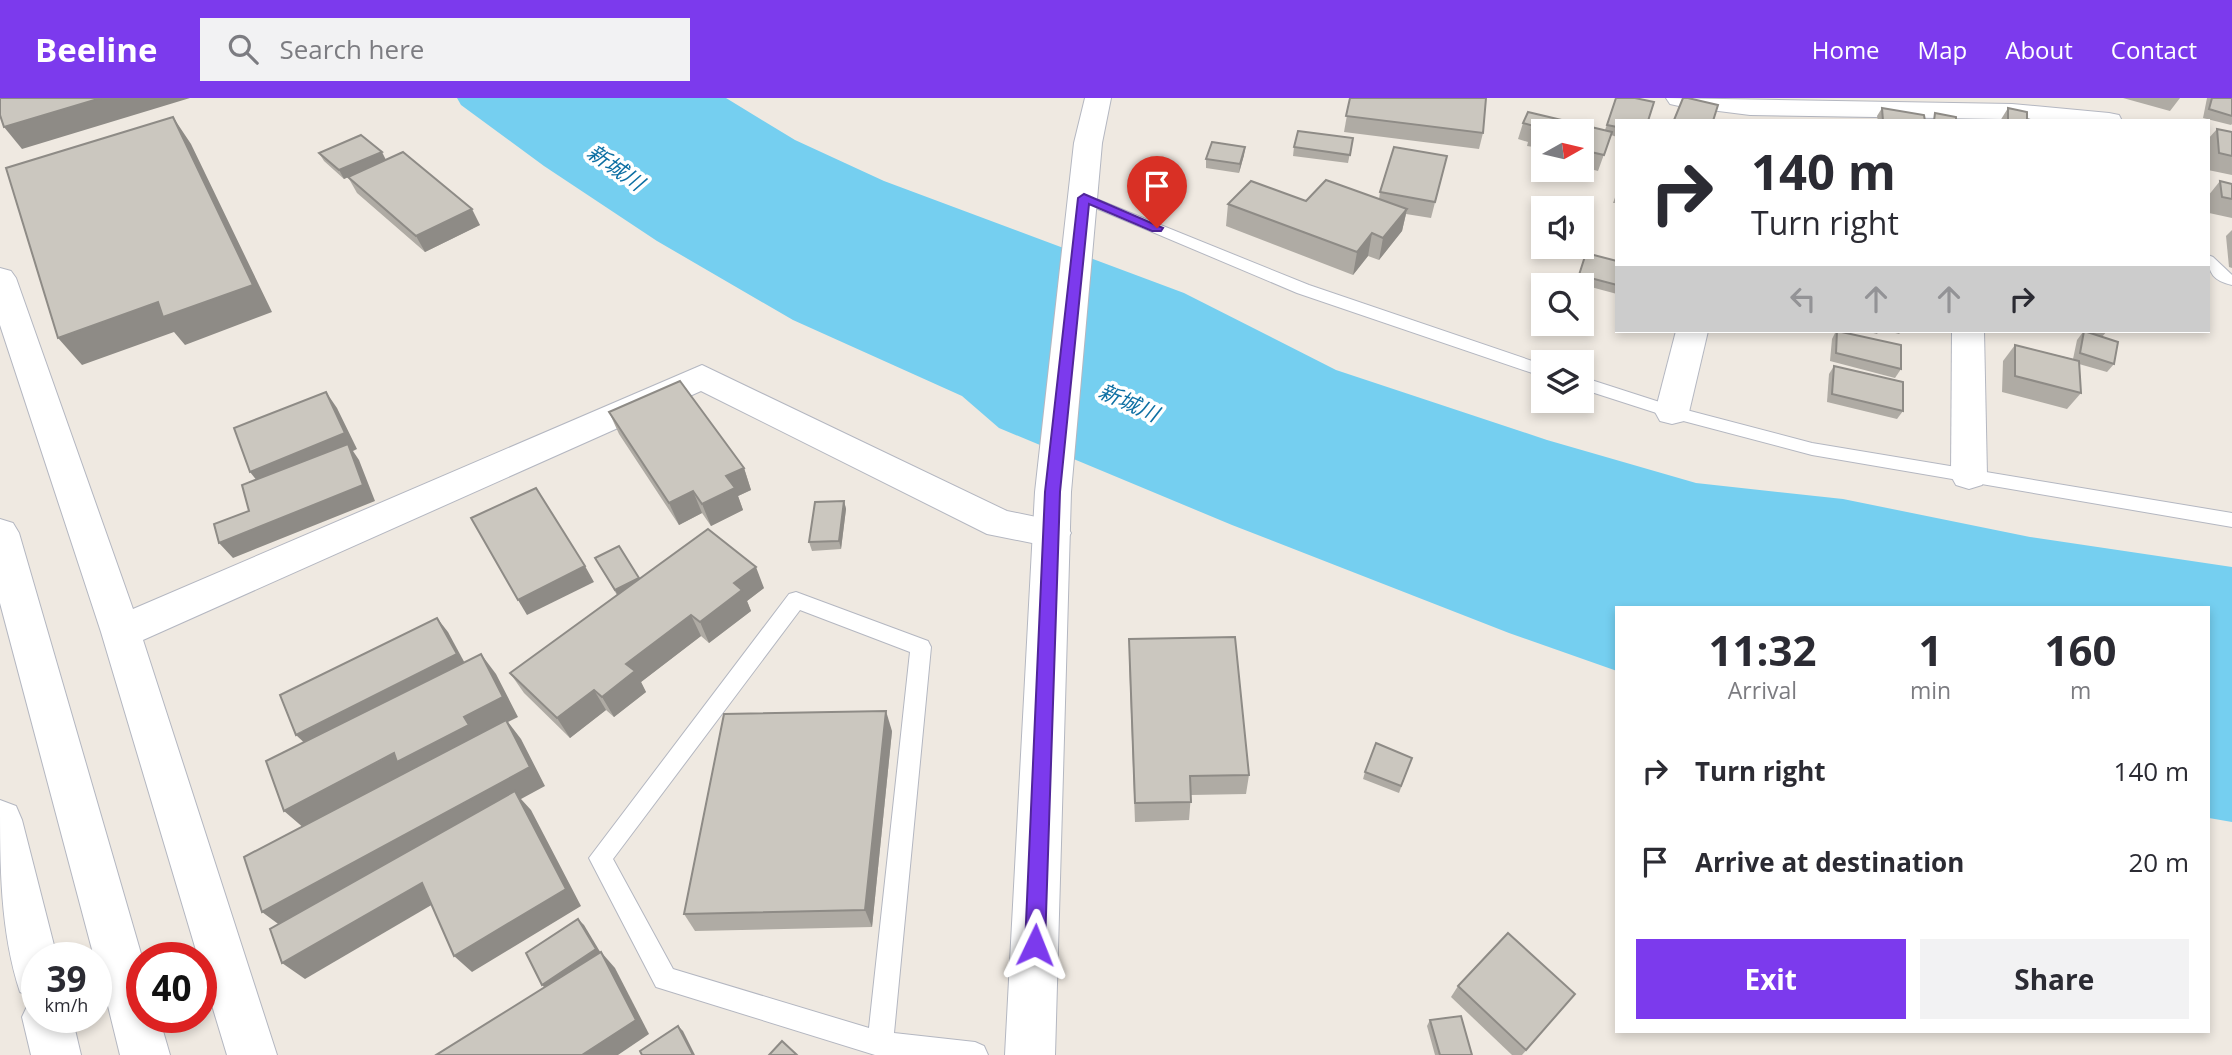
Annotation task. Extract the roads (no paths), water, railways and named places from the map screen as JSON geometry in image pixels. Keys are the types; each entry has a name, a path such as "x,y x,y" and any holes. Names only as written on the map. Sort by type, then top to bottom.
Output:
{"street":[{"path":"1030,1055 1052,513 1088,144 1098,98"},
{"path":"1679,98 1748,114 1967,116 2012,112 2087,119"},
{"path":"0,278 121,632 252,1055"},
{"path":"1672,412 1692,333"},
{"path":"1968,333 1969,476"},
{"path":"121,632 702,377 1000,524 1052,513"},
{"path":"5,551 145,1055"},
{"path":"0,820 29,942"},
{"path":"51,1033 56,1055"}],"lane":[{"path":"1083,203 1303,289 1531,367"},
{"path":"2210,262 2223,278 2232,280"},
{"path":"1594,387 1672,412 1812,449 2232,520"},
{"path":"880,1044 921,647 796,600 600,858 665,979 880,1044 975,1055"}],"water":[{"name":"新城川","path":"457,98 726,98 795,140 884,181 1184,293 1336,370 1547,440 1696,483 1843,499 2030,537 2232,567 2232,822 2210,818 2210,606 1615,606 1615,670 1509,633 1232,525 999,428 962,396 793,320 657,241 544,166 461,105"}]}
